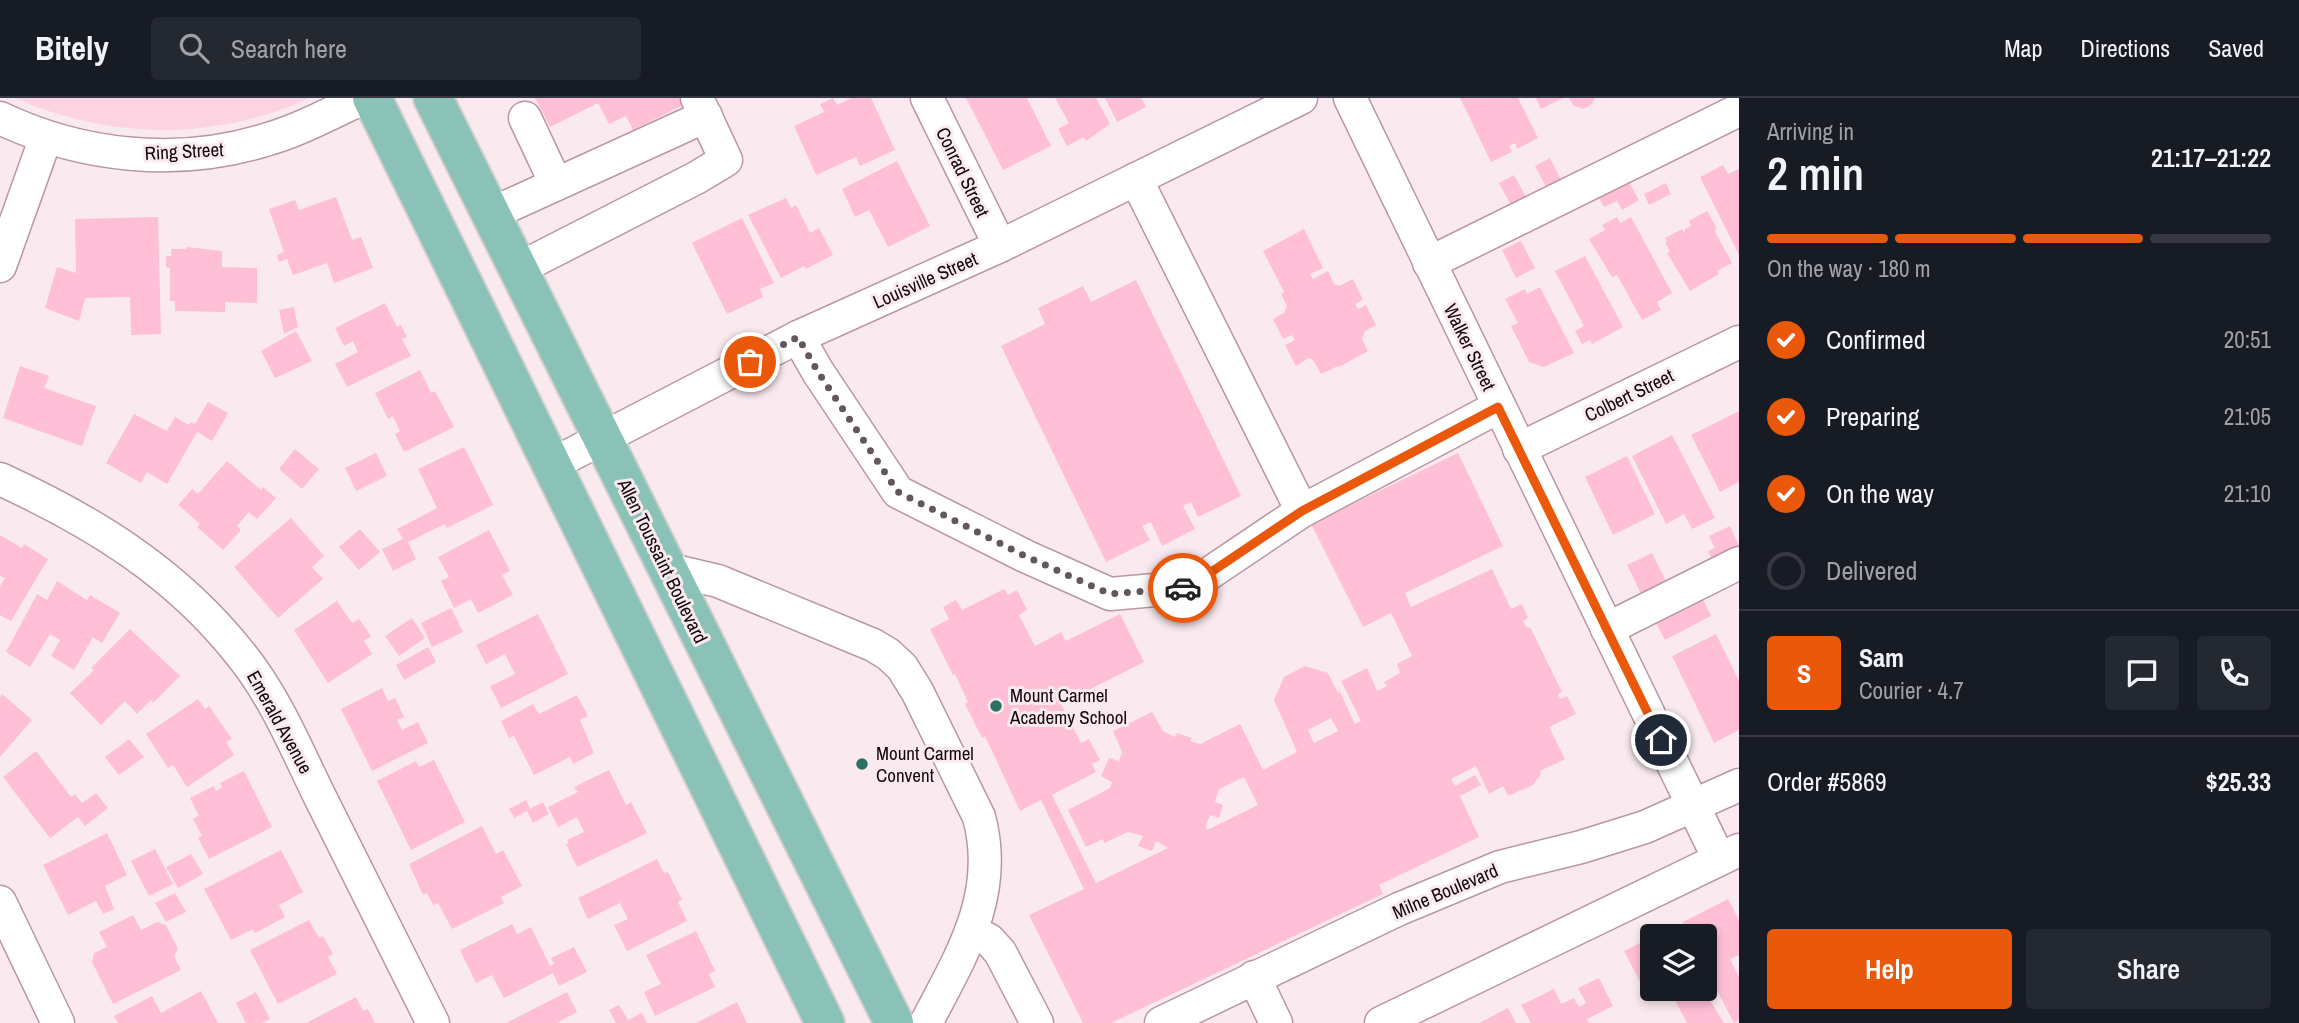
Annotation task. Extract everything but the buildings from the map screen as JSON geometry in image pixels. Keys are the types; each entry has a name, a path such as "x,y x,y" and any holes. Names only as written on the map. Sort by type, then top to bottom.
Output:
{"main road":[{"path":"372,98 825,1023"},
{"name":"Allen Toussaint Boulevard","path":"433,98 894,1023"},
{"path":"486,333 537,306"}],"street":[{"name":"Ring Street","path":"0,118 46,137 77,146 129,154 172,155 203,153 265,140 295,130 363,98"},
{"name":"Conrad Street","path":"927,98 1000,246"},
{"name":"Louisville Street","path":"551,465 798,337 1000,246 1301,98"},
{"name":"Walker Street","path":"1350,98 1694,807 1729,855"},
{"path":"491,214 556,184 701,107 726,160 518,269"},
{"path":"520,108 556,184"},
{"path":"1429,263 1739,110"},
{"path":"0,266 46,137"},
{"path":"1136,179 1302,511"},
{"path":"798,337 818,372 898,492 1025,556 1110,594 1189,587 1302,511 1498,407"},
{"name":"Colbert Street","path":"1519,449 1739,342"},
{"name":"Emerald Avenue","path":"0,479 47,501 125,546 181,591 242,656 281,720 433,1023"},
{"path":"1607,629 1739,563"},
{"path":"667,569 718,581 873,645 902,667 917,691 970,794 985,838 985,884 980,909 926,1023"},
{"name":"Milne Boulevard","path":"1161,1023 1399,909 1500,867 1645,827 1739,785"},
{"path":"1381,1023 1729,855"},
{"path":"0,902 58,1023"},
{"path":"971,931 989,940 1000,952 1037,1023"},
{"path":"1254,978 1276,1023"}],"shaded area":[{"path":"15,98 310,98 237,122 162,130 88,122"}],"way so far":[{"path":"750,362 798,337 818,372 898,492 1025,556 1110,594 1183,588"}],"place":[{"name":"Mount Carmel Academy School","path":"996,706"},
{"name":"Mount Carmel Convent","path":"862,764"}],"route":[{"path":"1183,588 1189,587 1302,511 1498,407 1661,740"}]}
